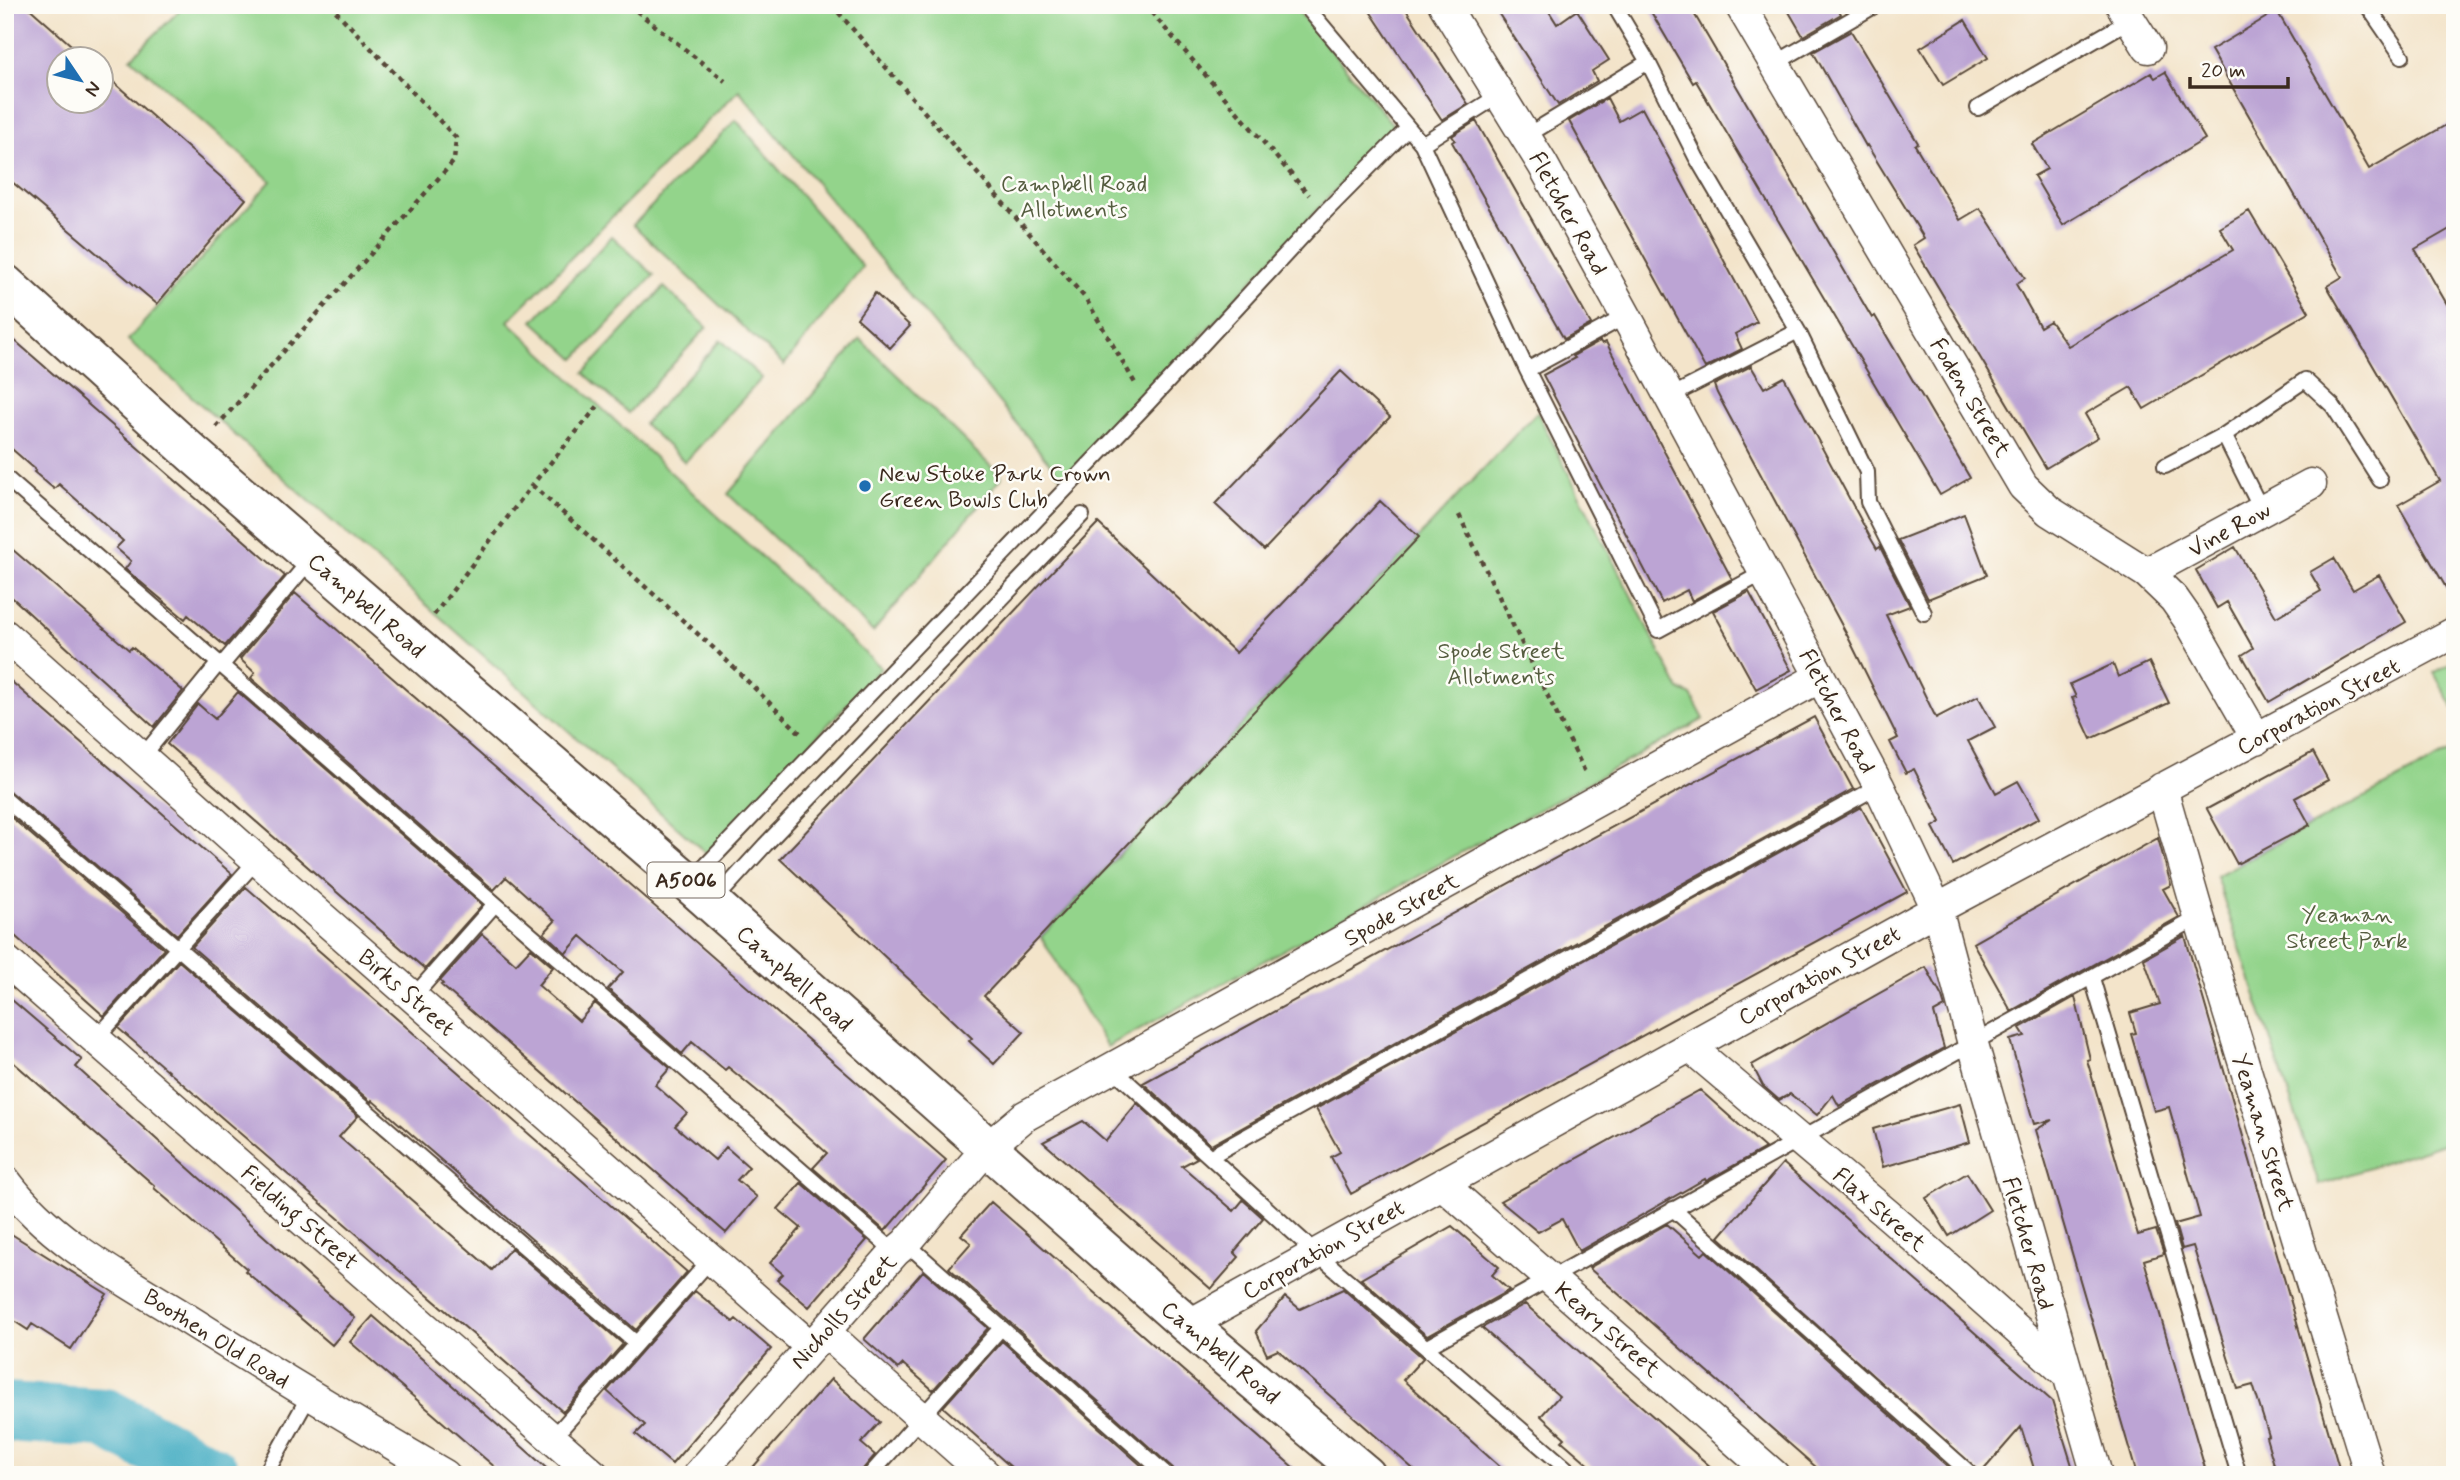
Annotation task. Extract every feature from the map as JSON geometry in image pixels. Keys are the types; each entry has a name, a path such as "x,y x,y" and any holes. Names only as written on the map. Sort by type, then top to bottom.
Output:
{"main road":[{"name":"Campbell Road","path":"5,284 192,454 701,893 1188,1325 1366,1475"}],"street":[{"name":"Fletcher Road","path":"1444,5 1526,136 1626,316 1879,786 1937,909 1973,1044 2098,1475"},
{"name":"Foden Street","path":"1740,5 2023,486 2049,511 2147,573 2174,599 2257,738"},
{"path":"2126,13 2148,48"},
{"name":"Vine Row","path":"2147,573 2311,484"},
{"name":"Corporation Street","path":"1188,1325 1937,909 2455,632"},
{"name":"Birks Street","path":"5,635 711,1259 921,1417 986,1475"},
{"name":"Spode Street","path":"987,1148 1025,1116 1820,677"},
{"name":"Yeaman Street","path":"2162,788 2370,1475"},
{"name":"Fielding Street","path":"5,960 594,1475"},
{"name":"Flax Street","path":"1690,1047 1893,1219 2067,1374"},
{"name":"Nicholls Street","path":"698,1475 987,1148"},
{"name":"Boothen Old Road","path":"5,1180 35,1215 97,1263 309,1396 445,1475"},
{"name":"Keary Street","path":"1442,1184 1774,1475"}],"lane":[{"path":"1614,5 1648,62 1696,156 1798,331 1867,472 1868,502 1924,613"},
{"path":"1774,64 1876,5"},
{"path":"2367,5 2402,56"},
{"path":"1309,7 1422,144 1527,370 1658,631 1763,573"},
{"path":"1978,108 2126,13"},
{"path":"1526,136 1648,62"},
{"path":"1422,144 1501,94"},
{"path":"701,893 817,749 1148,403 1324,213 1408,128"},
{"path":"1527,370 1626,316"},
{"path":"1669,397 1798,331"},
{"path":"2165,466 2224,435 2305,380 2333,406 2380,480"},
{"path":"2224,435 2262,511"},
{"path":"5,477 495,904 901,1247 1001,1328 1167,1475"},
{"path":"701,893 765,845 1082,515"},
{"path":"143,756 312,558"},
{"path":"1211,1156 1879,786"},
{"path":"5,799 636,1343"},
{"path":"96,1039 257,860"},
{"path":"412,997 495,904"},
{"path":"1427,1346 2199,917"},
{"path":"2092,978 2239,1475"},
{"path":"1112,1068 1316,1253 1574,1475"},
{"path":"1673,1209 1972,1475"},
{"path":"552,1438 711,1259"},
{"path":"870,1475 1001,1328"},
{"path":"265,1475 309,1396"}],"path":[{"path":"192,454 454,161 456,138 330,5"},
{"path":"629,5 726,81"},
{"path":"832,5 1086,299 1148,403"},
{"path":"1145,5 1324,213"},
{"path":"412,644 532,485 598,406"},
{"path":"532,485 718,652 817,749"},
{"path":"1459,515 1599,799"}],"green space":[{"name":"Campbell Road Allotments","path":"185,5 1293,5 1394,126 1066,483 739,90 508,321 881,668 707,854 128,340 271,181 131,58"},
{"path":"736,120 863,267 784,365 633,225"},
{"path":"612,236 654,275 575,359 533,321"},
{"path":"664,287 707,327 628,413 584,373"},
{"name":"New Stoke Park Crown Green Bowls Club","path":"860,339 1002,477 873,632 728,494"},
{"path":"721,340 762,378 685,462 644,424"},
{"name":"Spode Street Allotments","path":"1537,412 1679,689 1691,695 1704,719 1107,1047 1041,937"},
{"path":"2455,661 2455,711 2434,673"},
{"name":"Yeaman Street Park","path":"2455,749 2455,1139 2319,1185 2216,876"}],"water":[{"path":"101,1396 90,1432 5,1427 5,1398"}],"building":[{"path":"5,5 26,5 72,46 46,46 46,116 116,116 116,84 246,199 157,304 5,176"},
{"path":"1366,5 1403,5 1468,104 1442,120"},
{"path":"1493,5 1545,5 1557,24 1577,10 1609,60 1592,71 1597,81 1558,105"},
{"path":"1647,5 1689,5 1872,318 1875,316 1970,478 1940,495 1696,81 1693,83"},
{"path":"1785,5 1836,5 1841,14 1803,36"},
{"path":"2277,11 2369,169 2455,120 2455,226 2415,249 2455,318 2455,603 2398,505 2440,481 2327,286 2342,277 2211,50"},
{"path":"1965,20 1988,58 1943,85 1920,48"},
{"path":"1851,31 1960,220 1980,208 2025,278 2016,284 2040,327 2050,321 2068,346 2233,250 2220,228 2249,211 2309,312 2144,409 2131,387 2085,414 2098,437 2046,468 1913,245 1924,238 1866,146 1813,52"},
{"path":"2165,72 2205,139 2063,225 2034,176 2047,169 2032,144 2151,73 2155,78"},
{"path":"1607,98 1619,121 1642,108 1757,322 1735,334 1742,349 1705,368 1569,121"},
{"path":"1476,121 1591,324 1564,339 1452,142 1455,140 1452,136"},
{"path":"875,293 910,326 890,348 857,318"},
{"path":"5,332 285,576 225,646 188,615 185,619 125,569 131,561 116,548 123,541 59,484 54,489 5,443"},
{"path":"1600,341 1602,344 1606,342 1732,579 1692,601 1687,590 1662,603 1543,375"},
{"path":"1751,366 1764,388 1784,377 1870,537 1877,549 1880,547 1910,606 1886,615 1936,718 1978,696 1995,727 1968,741 1996,793 2018,781 2039,818 1953,865 1933,827 1941,822 1914,769 1906,773 1890,742 1898,738 1847,635 1717,393 1714,385"},
{"path":"1341,371 1390,417 1264,550 1215,504"},
{"path":"1380,501 1419,537 984,996 1024,1032 994,1064 969,1041 972,1038 780,859 1098,523 1236,653"},
{"path":"1964,514 1987,575 1928,599 1898,540"},
{"path":"5,543 129,650 132,647 183,691 154,727 5,591"},
{"path":"2235,547 2276,617 2321,591 2310,572 2334,558 2353,590 2379,575 2406,622 2269,702 2242,655 2253,648 2227,602 2217,608 2196,570"},
{"path":"1749,592 1791,670 1756,689 1713,611"},
{"path":"295,593 946,1160 885,1231 813,1168 827,1153 762,1095 728,1067 725,1070 692,1042 682,1054 608,989 623,972 581,936 566,953 544,933 555,921 506,877 494,890 251,678 255,673 240,659"},
{"path":"2149,662 2169,703 2091,739 2072,698 2076,697 2070,684 2113,664 2118,677"},
{"path":"5,676 232,874 177,935 11,792 5,790"},
{"path":"238,692 482,905 425,969 167,744 198,704 215,719"},
{"path":"1814,717 1853,789 1211,1145 1143,1083"},
{"path":"2313,752 2328,780 2295,798 2310,825 2237,864 2207,809"},
{"path":"1861,807 1907,892 1351,1194 1331,1157 1340,1152 1316,1109"},
{"path":"5,812 164,949 104,1016 5,927"},
{"path":"2158,838 2171,885 2163,889 2179,917 2011,1011 1973,943"},
{"path":"246,887 687,1272 636,1330 192,947"},
{"path":"482,934 516,964 531,948 553,967 538,985 579,1021 595,1003 670,1068 655,1085 687,1113 675,1126 715,1160 726,1147 749,1167 737,1180 757,1197 726,1233 441,985 443,984 440,981"},
{"path":"2185,936 2341,1475 2277,1475 2266,1437 2269,1436 2253,1385 2238,1389 2193,1246 2182,1249 2175,1224 2200,1217 2169,1107 2154,1111 2131,1034 2136,1033 2130,1013 2160,1004 2144,959"},
{"path":"179,961 358,1116 339,1137 492,1270 511,1248 623,1344 563,1412 118,1028"},
{"path":"1926,967 1945,1007 1934,1013 1944,1048 1839,1106 1833,1095 1817,1115 1790,1094 1779,1100 1763,1086 1752,1065"},
{"path":"5,994 82,1060 76,1067 355,1318 332,1345 245,1271 247,1269 154,1188 155,1186 5,1055"},
{"path":"2075,997 2090,1059 2087,1060 2138,1235 2156,1230 2164,1254 2144,1260 2207,1475 2137,1475 2036,1130 2052,1120 2034,1124 2010,1040 2025,1036 2020,1028"},
{"path":"1700,1090 1765,1148 1579,1251 1562,1219 1538,1232 1500,1201"},
{"path":"1137,1103 1197,1158 1182,1166 1234,1211 1243,1200 1263,1218 1234,1252 1239,1257 1211,1289 1043,1142 1083,1121 1106,1141"},
{"path":"1960,1104 1970,1142 1883,1167 1873,1129"},
{"path":"1783,1163 2052,1401 2075,1475 2036,1475 2021,1427 1981,1473 1719,1237"},
{"path":"1967,1173 1990,1210 1949,1236 1926,1198"},
{"path":"801,1183 867,1240 809,1307 777,1280 783,1274 770,1263 801,1228 778,1209"},
{"path":"991,1202 1302,1475 1176,1475 1173,1468 949,1268 971,1243 961,1235"},
{"path":"1667,1224 1702,1255 1706,1251 1957,1475 1825,1475 1589,1268"},
{"path":"1452,1226 1499,1267 1492,1275 1509,1290 1427,1336 1361,1279"},
{"path":"5,1230 107,1294 71,1349 32,1324 28,1330 5,1315"},
{"path":"923,1271 988,1328 933,1390 903,1364 898,1369 864,1339"},
{"path":"1343,1289 1423,1358 1403,1380 1509,1475 1420,1475 1278,1350 1267,1355 1256,1331 1285,1297 1300,1309"},
{"path":"695,1291 733,1322 736,1319 771,1349 672,1464 636,1434 645,1425 607,1391"},
{"path":"1525,1304 1720,1475 1601,1475 1562,1441 1565,1438 1541,1416 1559,1396 1482,1328"},
{"path":"373,1316 554,1475 504,1475 350,1342"},
{"path":"1002,1341 1152,1475 1020,1475 943,1407"},
{"path":"831,1379 880,1422 861,1443 875,1455 861,1475 746,1475"}],"waterway":[{"path":"5,1412 105,1418 211,1475"}],"place":[{"name":"New Stoke Park Crown Green Bowls Club","path":"865,486"}]}
